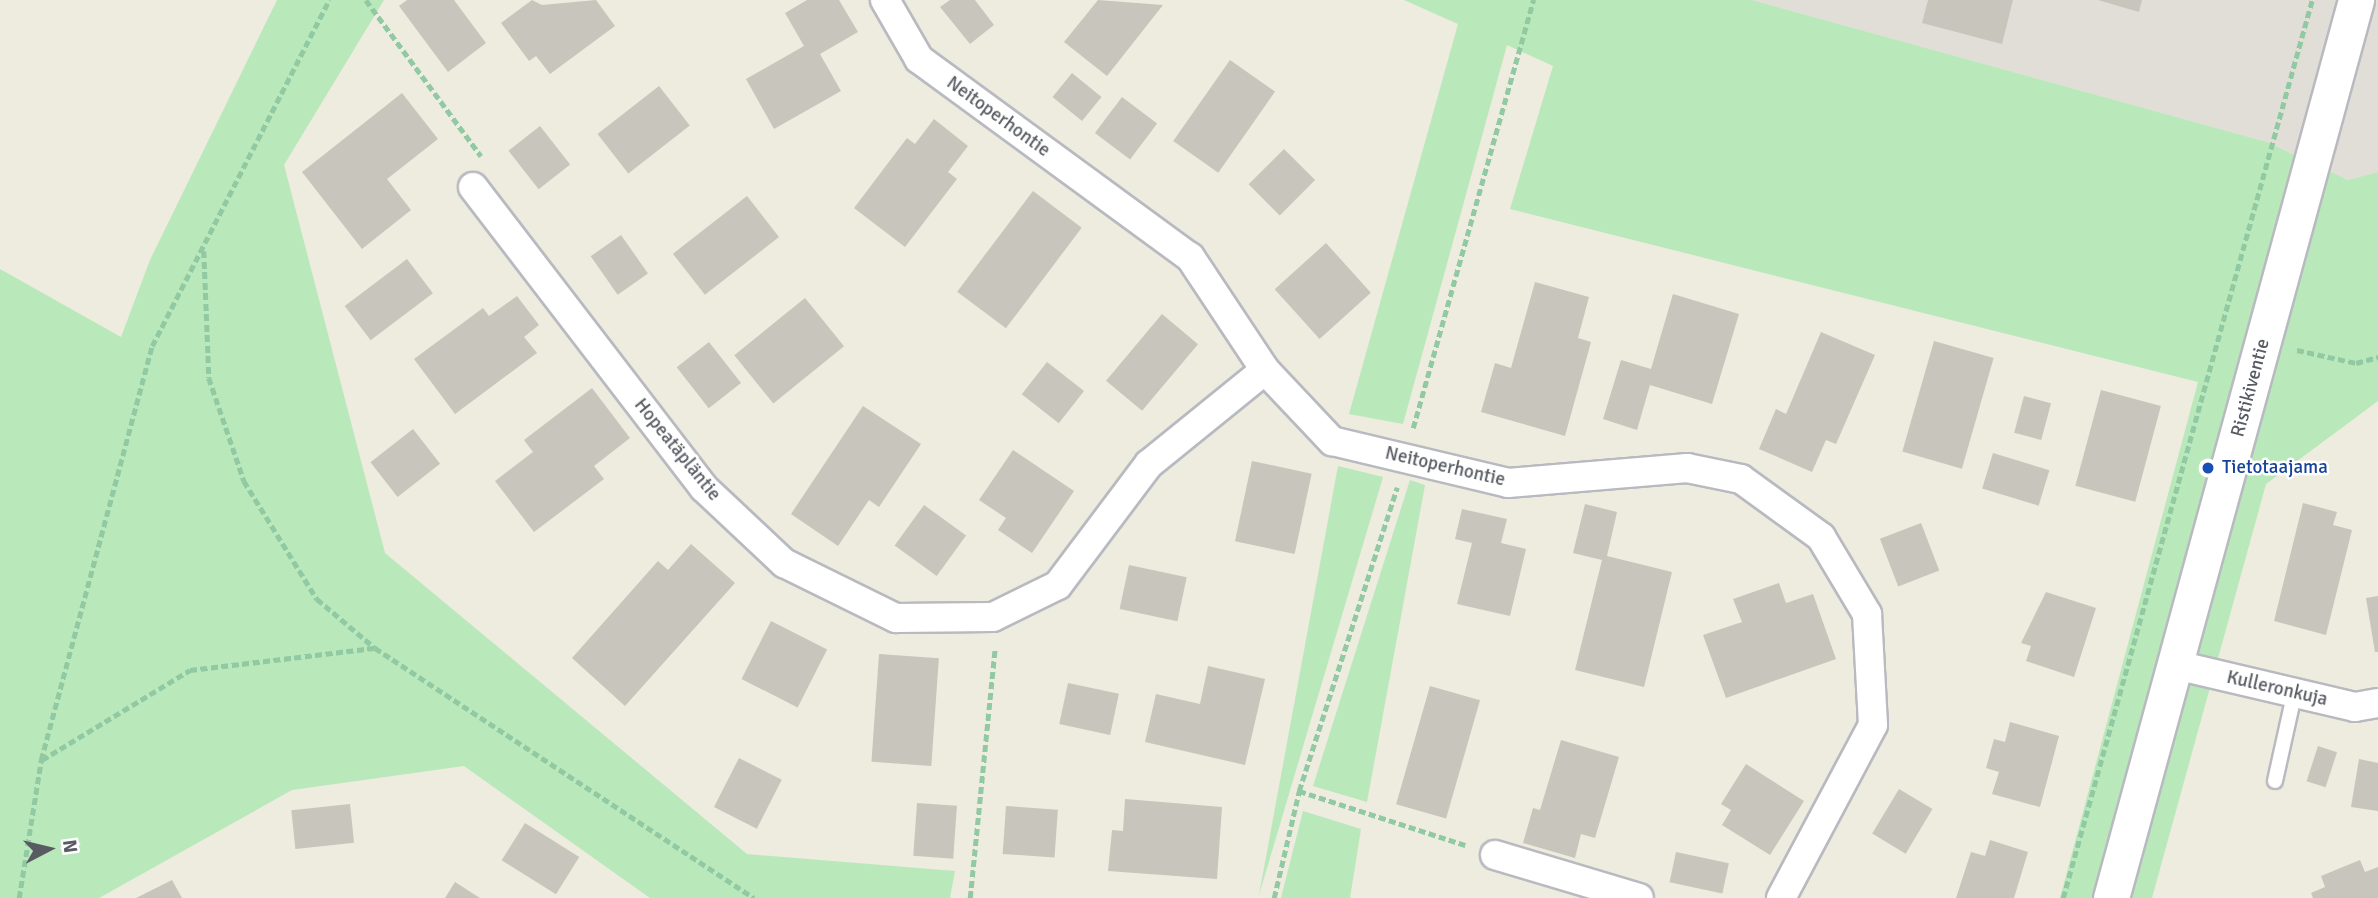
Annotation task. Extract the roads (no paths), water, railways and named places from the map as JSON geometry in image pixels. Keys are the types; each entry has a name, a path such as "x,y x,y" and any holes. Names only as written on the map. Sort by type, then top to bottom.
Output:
{"street":[{"name":"Neitoperhontie","path":"885,0 919,59 1190,257 1265,370 1332,441 1507,483 1701,471 1741,479 1821,537 1867,614 1873,725 1781,898"},
{"name":"Ristikiventie","path":"2111,898 2356,0"},
{"name":"Hopeatäpläntie","path":"473,187 704,488 784,563 896,618 993,617 1058,585 1149,464 1265,370"},
{"name":"Kulleronkuja","path":"2176,665 2294,695 2355,707 2378,702"},
{"path":"1496,855 1639,898"}],"lane":[{"path":"2275,781 2294,695"}],"place":[{"name":"Tietotaajama","path":"2208,468"}]}
